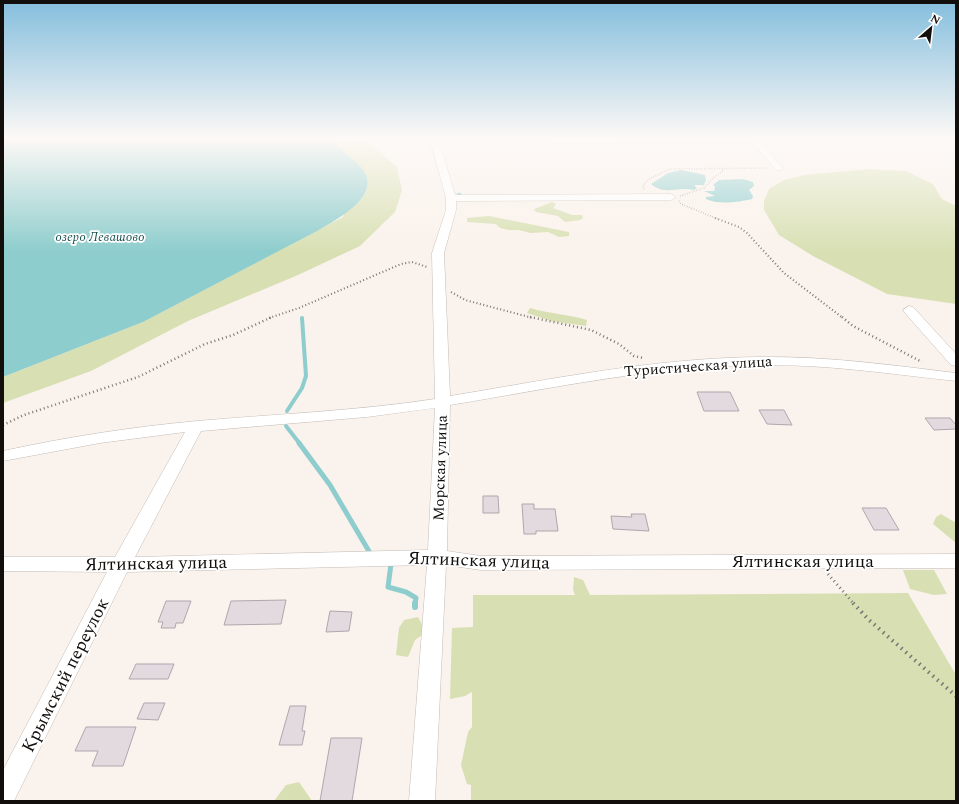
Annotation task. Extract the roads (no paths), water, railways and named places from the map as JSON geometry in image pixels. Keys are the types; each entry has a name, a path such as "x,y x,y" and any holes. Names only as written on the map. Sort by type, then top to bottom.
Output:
{"street":[{"name":"Морская улица","path":"422,801 437,558 442,401 440,279 438,252 451,210 451,198 445,177"},
{"path":"451,198 674,198"},
{"path":"909,310 956,362"},
{"name":"Туристическая улица","path":"3,456 58,444 196,426 390,410 618,372 718,362 790,361 956,377"},
{"name":"Крымский переулок","path":"3,796 121,565 196,426"},
{"name":"Ялтинская улица","path":"3,564 121,565 408,557 437,558 481,563 956,561"}],"water":[{"name":"озеро Левашово","path":"3,177 367,177 367,187 363,197 346,213 317,231 143,322 3,377"},
{"path":"663,177 705,177 706,180 704,185 694,185 697,188 694,190 667,190 656,188 651,184"},
{"path":"743,179 753,182 754,186 749,190 753,196 752,199 735,202 716,202 706,199 706,197 715,196 704,191 714,191 715,187 713,185 719,180"}],"waterway":[{"path":"287,411 302,388 306,376 302,318"},
{"path":"286,426 300,444"},
{"path":"299,443 330,485 370,553"},
{"path":"389,564 391,564 388,587 406,592 416,598 415,604"}]}
